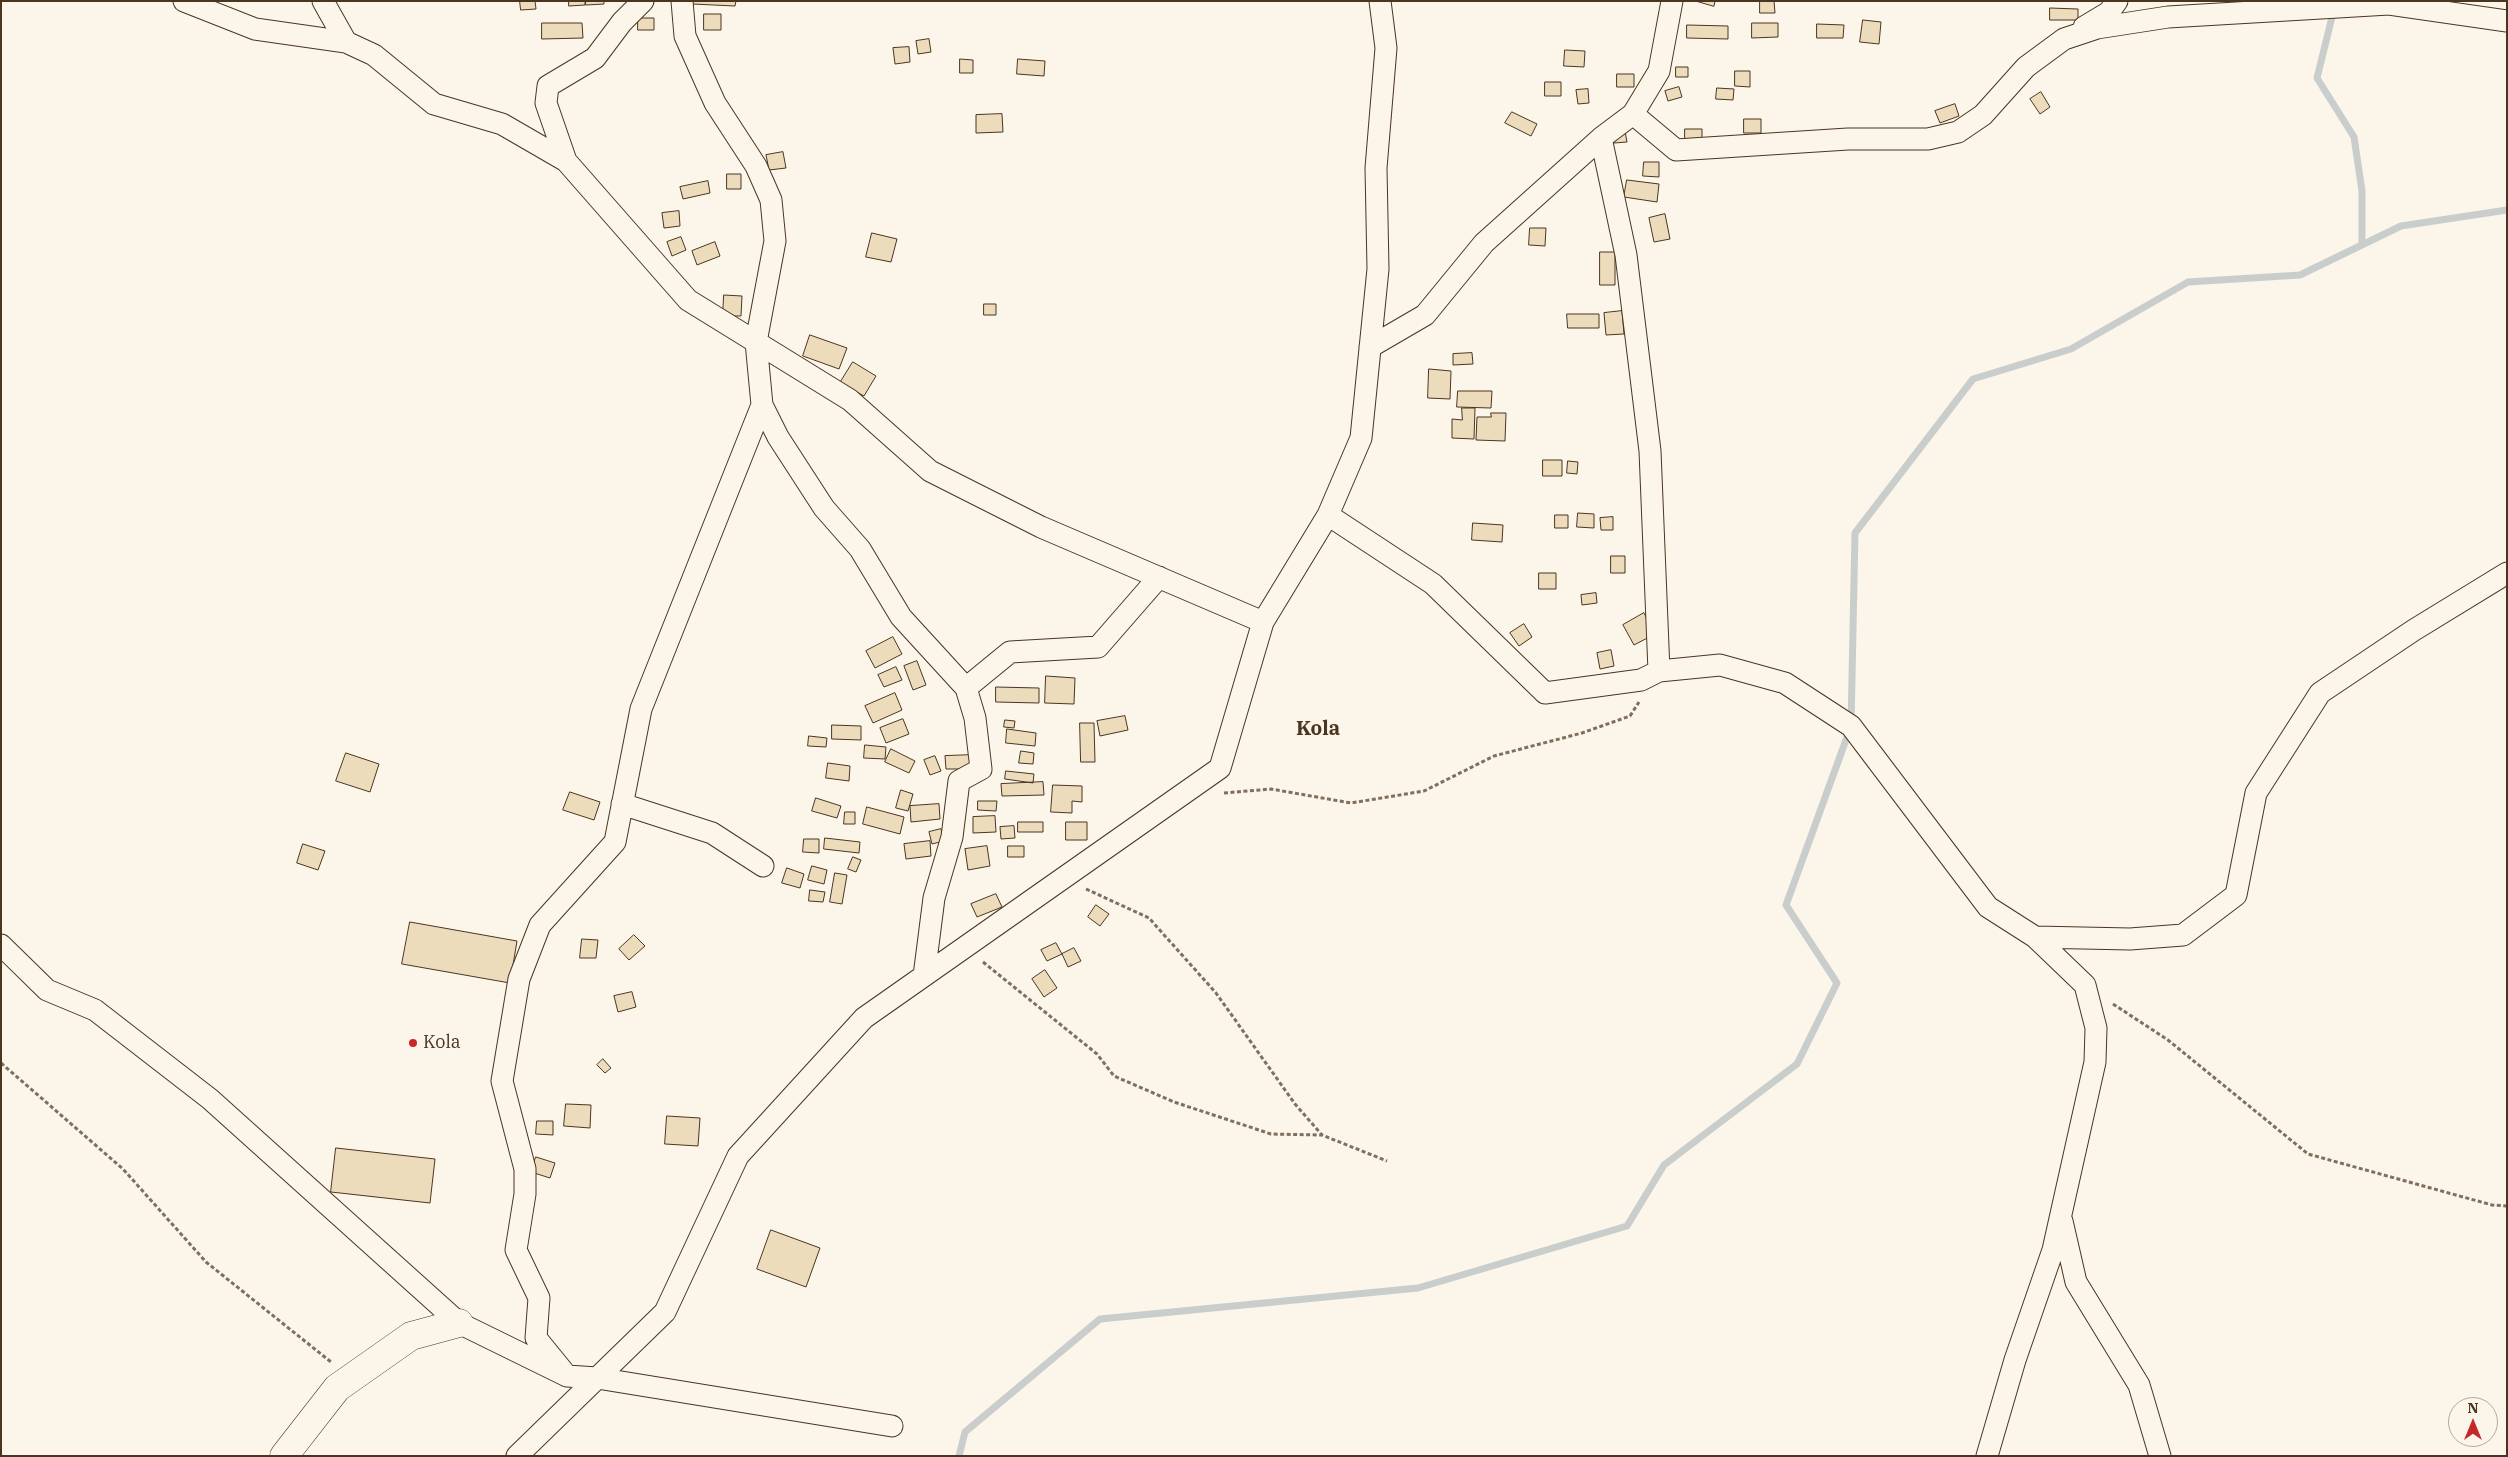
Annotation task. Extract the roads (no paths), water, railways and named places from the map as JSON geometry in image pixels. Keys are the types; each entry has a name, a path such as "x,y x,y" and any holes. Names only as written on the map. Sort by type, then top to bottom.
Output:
{"street":[{"path":"184,1 255,29 346,42 374,55 434,104 502,124 566,161 688,300 850,400 930,471 1041,527 1263,622"},
{"path":"323,1 346,42"},
{"path":"566,161 546,103 548,86 595,58 622,22 643,1"},
{"path":"682,1 685,36 715,103 756,166 771,200 775,241 756,342 762,405 778,437 824,508 860,549 901,617 966,688 975,718 981,769 959,781 952,837 934,898 924,976"},
{"path":"517,1456 665,1312 738,1156 864,1018 1220,768 1263,622 1328,516 1361,438 1378,269 1376,168 1386,48 1380,1"},
{"path":"1370,347 1425,315 1484,243 1601,138 1633,114 1659,71 1672,1"},
{"path":"1633,114 1676,150 1848,139 1928,139 1958,132 1982,115 2026,68 2064,40 2109,12 2116,1"},
{"path":"2064,40 2097,28 2168,17 2392,3 2507,21"},
{"path":"1601,138 1626,255 1650,451 1659,672"},
{"path":"567,1376 536,1338 539,1298 516,1250 525,1194 525,1169 502,1081 519,979 540,925 615,842 641,709 762,405"},
{"path":"1328,516 1434,584 1545,693 1641,680 1659,672 1720,665 1785,683 1851,726 1988,907 2035,937 2086,985 2096,1028 2094,1062 2053,1250 2015,1360 1987,1456"},
{"path":"2035,937 2130,939 2183,935 2236,895 2256,793 2320,693 2414,630 2507,573"},
{"path":"966,688 1010,652 1098,647 1159,577"},
{"path":"622,804 712,833 763,866"},
{"path":"1,945 47,990 95,1010 210,1099 459,1323 567,1376 597,1378 892,1426"},
{"path":"2061,1213 2076,1282 2139,1385 2160,1456"},
{"path":"284,1456 337,1388 411,1336 459,1323"}],"waterway":[{"path":"2334,9 2317,78 2354,137 2362,191 2362,244"},
{"path":"959,1456 965,1432 1100,1319 1418,1288 1627,1226 1664,1165 1797,1064 1837,983 1786,905 1851,726 1855,533 1973,379 2071,349 2188,282 2300,275 2401,226 2507,210"}],"place":[{"name":"Kola","path":"413,1043"}],"district":[{"name":"Kola","path":"1318,729"}]}
